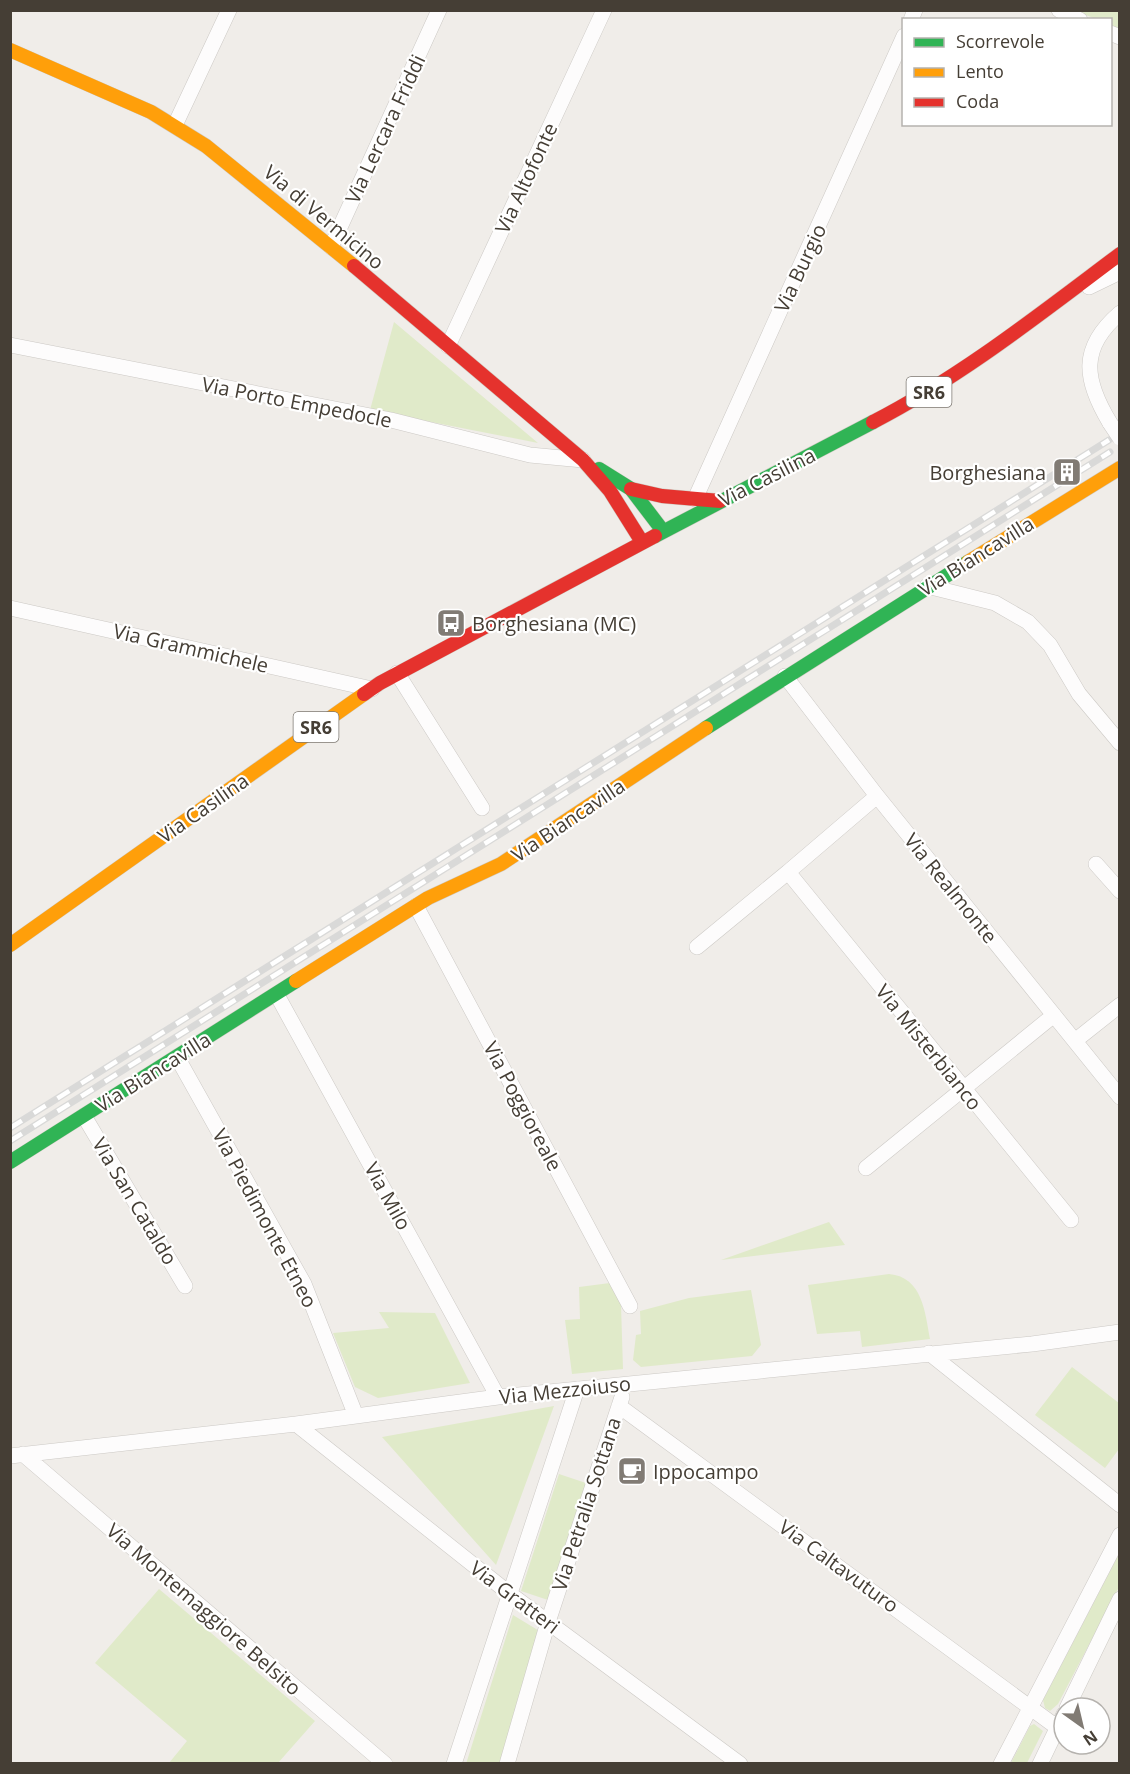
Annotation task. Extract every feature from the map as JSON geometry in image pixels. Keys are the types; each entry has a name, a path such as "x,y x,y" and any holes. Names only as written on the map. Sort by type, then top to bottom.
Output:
{"main road":[{"name":"Via di Vermicino","path":"10,50 176,125 212,151 331,246 583,460 610,491 642,542"},
{"name":"Via Casilina","path":"10,945 397,673 642,542 922,397 972,364 1119,254"},
{"name":"Via di Vermicino","path":"583,460 631,489 662,496 720,501"},
{"name":"Via Biancavilla","path":"10,1162 416,906 501,864 785,676 1119,468"},
{"name":"Via di Vermicino","path":"631,489 663,531"}],"street":[{"path":"176,125 229,10"},
{"name":"Via Lercara Friddi","path":"331,246 439,10"},
{"name":"Via Altofonte","path":"448,345 604,10"},
{"path":"1059,10 1076,18"},
{"name":"Via Burgio","path":"695,499 902,38"},
{"path":"1056,303 1119,272"},
{"path":"1119,313 1097,337 1089,362 1093,388 1119,438"},
{"name":"Via Porto Empedocle","path":"10,345 391,420 541,457 583,460"},
{"path":"927,586 995,603 1028,622 1050,645 1078,694 1119,743"},
{"name":"Via Grammichele","path":"10,608 372,689"},
{"path":"397,673 482,808"},
{"name":"Via Realmonte","path":"785,676 877,796 1076,1040 1119,1097"},
{"path":"697,947 877,796"},
{"path":"1096,864 1119,891"},
{"name":"Via Misterbianco","path":"788,872 1071,1220"},
{"name":"Via Poggioreale","path":"416,906 630,1306"},
{"name":"Via Milo","path":"277,995 498,1397"},
{"path":"1076,1040 1119,1005"},
{"path":"866,1168 1054,1015"},
{"name":"Via Piedimonte Etneo","path":"177,1057 301,1278 356,1416"},
{"name":"Via San Cataldo","path":"84,1116 185,1286"},
{"name":"Via Mezzoiuso","path":"17,1455 296,1424 498,1397 1046,1342 1119,1332"},
{"path":"929,1353 1119,1505"},
{"name":"Via Petralia Sottana","path":"507,1764 548,1622 626,1383"},
{"path":"454,1764 578,1389"},
{"name":"Via Caltavuturo","path":"619,1406 1030,1706 1052,1717"},
{"name":"Via Gratteri","path":"296,1424 510,1594 740,1764"},
{"name":"Via Montemaggiore Belsito","path":"17,1455 385,1764"},
{"path":"1001,1764 1119,1535"},
{"path":"1073,1696 1119,1601"},
{"path":"1040,1764 1052,1739"}],"green space":[{"path":"1076,11 1119,11 1119,30 1112,26 1112,18 1094,18"},
{"path":"394,322 538,443 370,410"},
{"path":"829,1222 845,1245 721,1260"},
{"path":"889,1274 909,1282 916,1289 924,1308 930,1339 862,1347 860,1331 817,1334 808,1285"},
{"path":"610,1283 621,1305 623,1369 572,1374 565,1320 580,1319 579,1287"},
{"path":"751,1290 761,1345 752,1356 641,1367 633,1360 636,1335 641,1334 640,1311 689,1298"},
{"path":"379,1312 435,1313 470,1383 378,1398 355,1387 333,1333 389,1328"},
{"path":"1072,1367 1119,1403 1119,1449 1105,1468 1035,1415"},
{"path":"554,1406 496,1565 382,1437"},
{"path":"559,1474 586,1483 548,1600 521,1591"},
{"path":"1119,1554 1119,1587 1062,1696 1052,1696 1050,1711 1045,1708 1043,1700"},
{"path":"159,1589 315,1721 278,1763 169,1763 187,1741 95,1663"},
{"path":"513,1615 541,1632 502,1763 466,1764"},
{"path":"1034,1724 1043,1731 1027,1763 1011,1763 1030,1726"}],"railway":[{"path":"10,1128 1109,440"},
{"path":"10,1141 1110,452"}],"traffic: fast":[{"path":"655,536 873,422"},
{"path":"599,469 631,489 663,531"},
{"path":"706,728 968,562"},
{"path":"10,1162 296,981"}],"traffic: slow":[{"path":"10,50 151,112 206,146 354,266"},
{"path":"968,562 1120,468"},
{"path":"10,945 364,694"},
{"path":"296,981 428,898 501,864 706,728"}],"traffic: jam":[{"path":"873,422 938,385 969,364 1120,254"},
{"path":"354,266 583,460 610,491 642,542"},
{"path":"631,489 662,496 720,501"},
{"path":"364,694 380,683 655,536"}],"place":[{"name":"Borghesiana","path":"1067,472"},
{"name":"Borghesiana (MC)","path":"451,623"},
{"name":"Ippocampo","path":"632,1471"}]}
